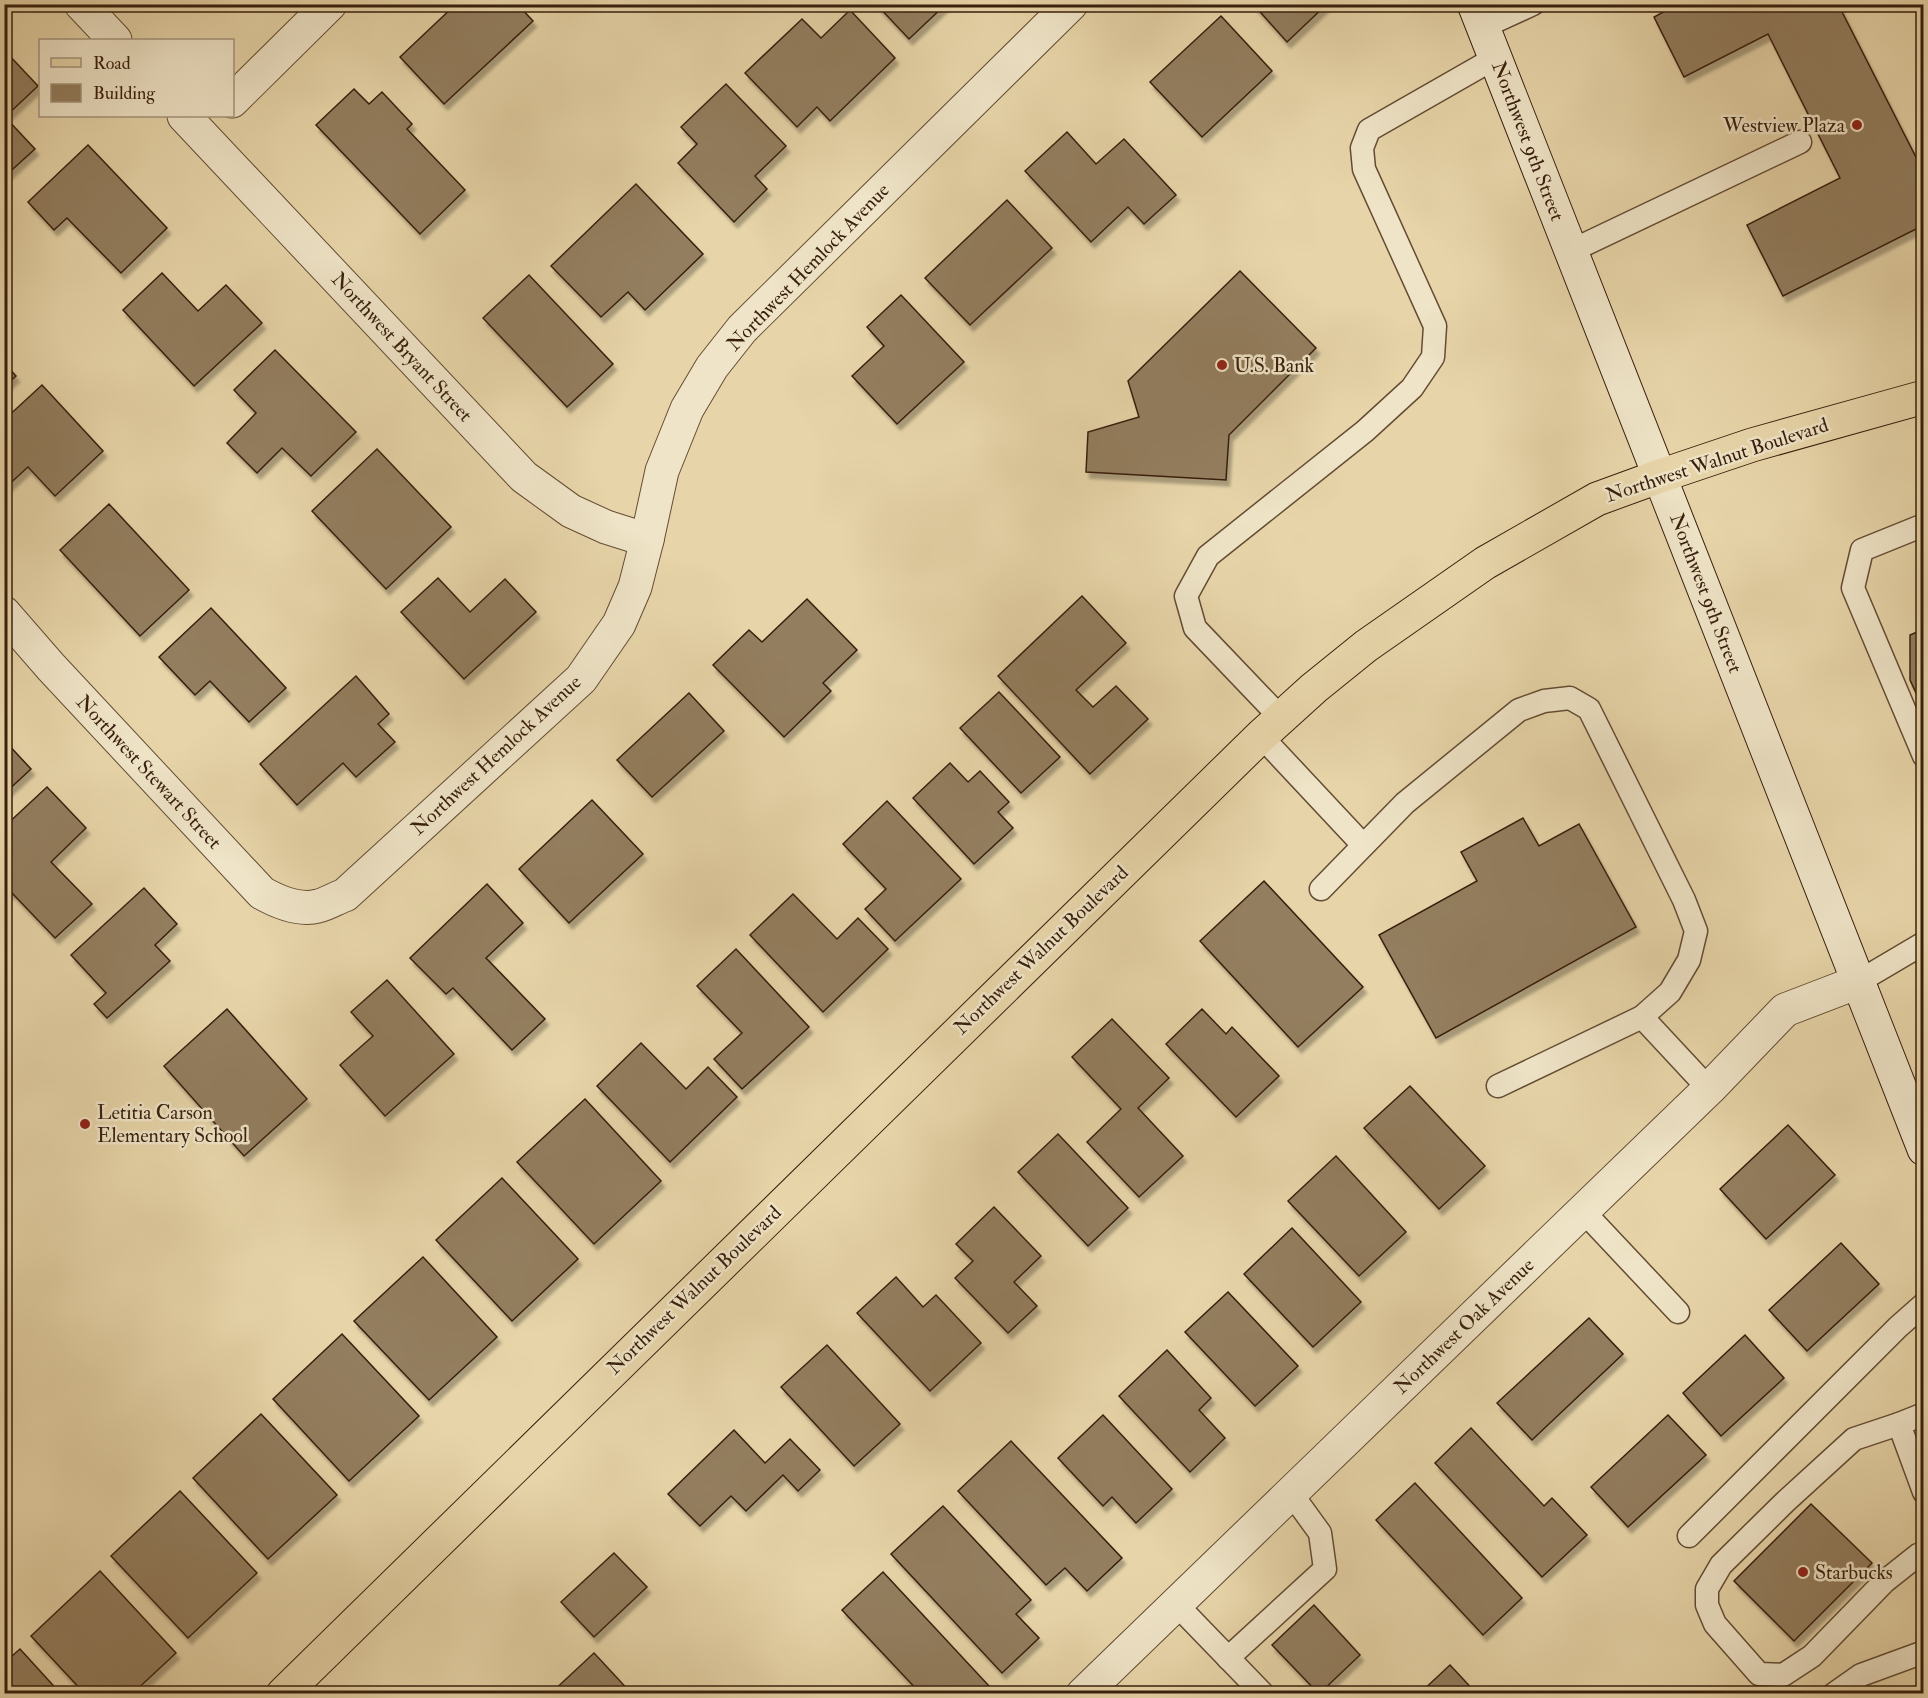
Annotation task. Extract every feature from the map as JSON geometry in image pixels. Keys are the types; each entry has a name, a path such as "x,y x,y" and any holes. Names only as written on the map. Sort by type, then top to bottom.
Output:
{"main road":[{"name":"Northwest Walnut Boulevard","path":"283,1694 1271,727 1366,646 1485,563 1597,500 1752,445 1923,397"}],"street":[{"path":"81,4 114,39"},
{"path":"234,99 330,4"},
{"name":"Northwest Hemlock Avenue","path":"308,908 345,895 581,679 619,624 635,587 662,471 687,409 712,367 742,329 1071,4"},
{"name":"Northwest 9th Street","path":"1478,16 1923,1149"},
{"name":"Northwest Bryant Street","path":"201,121 524,477 571,511 606,527 647,540"},
{"name":"Northwest Stewart Street","path":"4,613 51,667 262,893 279,903 308,908"},
{"name":"Northwest Oak Avenue","path":"1083,1694 1709,1089 1785,1010 1858,982"}],"lane":[{"path":"1478,16 1533,4"},
{"path":"1364,845 1195,628 1186,596 1208,556 1365,431 1412,388 1433,357 1435,326 1364,169 1362,148 1369,130 1495,58"},
{"path":"1571,251 1800,142"},
{"path":"1923,525 1862,550 1853,588 1923,756"},
{"path":"1321,888 1405,803 1519,710 1544,701 1570,698 1589,709 1684,900 1696,931 1689,960 1670,992 1642,1017 1498,1086"},
{"path":"1858,982 1923,943"},
{"path":"1642,1017 1709,1089"},
{"path":"1582,1211 1678,1312"},
{"path":"1689,1536 1923,1304"},
{"path":"1923,1414 1854,1439 1721,1564 1707,1589 1707,1605 1715,1624 1759,1674 1783,1674 1812,1656 1884,1582 1923,1553"},
{"path":"1899,1424 1923,1492"},
{"path":"1228,1658 1325,1569 1320,1533 1291,1493"},
{"path":"1176,1604 1263,1694"},
{"path":"1834,1694 1861,1675 1923,1652"}],"building":[{"path":"456,4 517,4 533,21 444,104 400,57"},
{"path":"876,4 946,4 909,39"},
{"path":"1253,4 1327,4 1287,42"},
{"name":"Westview Plaza","path":"1678,4 1838,4 1924,173 1924,225 1783,296 1747,225 1840,178 1768,34 1684,77 1654,17"},
{"path":"850,10 895,58 830,121 817,107 797,127 745,73 802,19 821,38"},
{"path":"1221,16 1272,71 1202,137 1150,82"},
{"path":"6,52 38,86 5,117 35,149 4,177 4,53"},
{"path":"726,84 786,146 755,176 767,189 734,222 678,163 697,144 681,127"},
{"path":"354,89 369,104 382,92 412,124 407,129 465,190 420,234 316,125"},
{"path":"1067,132 1096,164 1124,139 1176,195 1144,224 1128,207 1091,242 1025,171"},
{"path":"88,145 167,228 121,273 67,218 54,230 28,202"},
{"path":"636,184 703,254 645,310 628,292 601,317 551,266"},
{"path":"1007,200 1052,248 970,325 925,278"},
{"name":"U.S. Bank","path":"1240,271 1316,348 1229,435 1226,480 1086,472 1088,432 1139,417 1128,381"},
{"path":"162,273 198,311 226,285 262,323 194,386 123,310"},
{"path":"529,275 613,364 567,407 483,318"},
{"path":"901,295 964,362 897,424 852,376 884,346 867,327"},
{"path":"275,350 356,432 311,476 282,448 257,473 227,443 256,413 234,390"},
{"path":"4,363 16,376 4,387"},
{"path":"42,385 103,451 55,496 28,467 4,489 4,420"},
{"path":"377,449 451,527 386,589 312,511"},
{"path":"109,504 189,590 140,636 60,550"},
{"path":"438,578 470,612 505,579 536,612 464,679 401,612"},
{"path":"1082,596 1126,643 1076,690 1093,707 1116,686 1148,719 1090,774 998,676"},
{"path":"807,599 857,650 823,683 831,691 784,737 713,665 749,630 762,642"},
{"path":"211,608 286,688 249,722 210,681 195,695 159,657"},
{"path":"1924,629 1924,710 1910,680 1910,635"},
{"path":"356,676 389,714 378,724 395,742 356,777 343,763 297,805 260,764"},
{"path":"999,692 1060,757 1021,793 960,728"},
{"path":"689,693 724,731 652,797 617,760"},
{"path":"4,740 31,769 4,794"},
{"path":"950,763 968,782 980,771 1009,802 998,812 1013,828 974,864 913,798"},
{"path":"47,787 86,828 51,862 92,904 55,938 11,892 4,897 4,827"},
{"path":"592,800 643,854 569,923 519,869"},
{"path":"887,801 961,879 895,941 865,909 886,889 843,844"},
{"path":"1523,818 1539,846 1579,824 1636,927 1436,1038 1379,935 1477,881 1461,852"},
{"path":"1264,881 1363,987 1298,1047 1200,941"},
{"path":"487,884 523,923 486,958 545,1019 512,1050 453,988 446,994 410,958"},
{"path":"144,888 177,924 155,945 170,961 107,1018 94,1004 106,993 71,955"},
{"path":"793,894 837,939 858,918 888,949 823,1012 750,935"},
{"path":"736,949 809,1027 742,1089 714,1059 742,1033 697,986"},
{"path":"387,980 454,1054 385,1116 340,1065 373,1036 351,1012"},
{"path":"227,1009 307,1099 244,1156 164,1066"},
{"path":"1202,1009 1226,1034 1232,1027 1279,1076 1236,1117 1166,1044"},
{"path":"1112,1019 1169,1078 1138,1108 1183,1156 1139,1197 1087,1142 1121,1109 1072,1057"},
{"path":"641,1043 686,1089 708,1067 737,1097 670,1162 597,1086"},
{"path":"1410,1086 1485,1166 1439,1209 1364,1128"},
{"path":"585,1099 661,1181 594,1244 517,1162"},
{"path":"1788,1125 1835,1175 1766,1239 1720,1189"},
{"path":"1058,1134 1128,1208 1088,1246 1018,1172"},
{"path":"1336,1156 1406,1232 1359,1276 1288,1201"},
{"path":"502,1178 578,1259 512,1321 436,1240"},
{"path":"994,1207 1041,1256 1014,1282 1037,1306 1008,1333 955,1278 973,1261 956,1244"},
{"path":"1292,1228 1361,1302 1313,1347 1244,1274"},
{"path":"1841,1243 1879,1284 1807,1351 1769,1310"},
{"path":"423,1257 497,1337 429,1400 354,1321"},
{"path":"896,1277 923,1307 936,1295 981,1343 930,1391 857,1313"},
{"path":"1228,1292 1298,1366 1255,1406 1185,1332"},
{"path":"1589,1318 1623,1354 1532,1440 1497,1403"},
{"path":"342,1334 419,1416 349,1481 273,1399"},
{"path":"1745,1335 1784,1378 1721,1436 1683,1393"},
{"path":"827,1345 900,1424 854,1466 781,1387"},
{"path":"1167,1350 1211,1398 1199,1410 1225,1438 1190,1472 1119,1396"},
{"path":"261,1414 337,1495 268,1559 193,1478"},
{"path":"1103,1415 1172,1489 1136,1523 1112,1497 1103,1506 1058,1458"},
{"path":"1668,1415 1706,1455 1628,1527 1591,1487"},
{"path":"1471,1428 1544,1506 1552,1498 1587,1535 1542,1577 1435,1463"},
{"path":"734,1430 765,1463 790,1439 820,1470 798,1491 783,1475 746,1511 731,1496 700,1526 668,1494"},
{"path":"1011,1441 1122,1558 1087,1591 1065,1568 1046,1585 958,1491"},
{"path":"1415,1483 1522,1598 1483,1635 1376,1520"},
{"path":"180,1491 257,1573 188,1638 111,1556"},
{"name":"Starbucks","path":"1811,1504 1872,1563 1794,1641 1734,1581"},
{"path":"943,1506 1031,1600 1016,1614 1039,1638 1002,1673 891,1554"},
{"path":"614,1553 647,1587 594,1637 561,1602"},
{"path":"100,1571 176,1653 132,1694 85,1694 31,1636"},
{"path":"883,1572 989,1686 981,1694 921,1694 842,1610"},
{"path":"1314,1605 1360,1655 1319,1694 1272,1645"},
{"path":"20,1649 61,1694 4,1694 4,1663"},
{"path":"594,1653 632,1694 550,1694"},
{"path":"1450,1665 1477,1694 1419,1694"}],"place":[{"name":"Westview Plaza","path":"1857,125"},
{"name":"U.S. Bank","path":"1222,365"},
{"name":"Letitia Carson Elementary School","path":"85,1124"},
{"name":"Starbucks","path":"1803,1572"}]}
